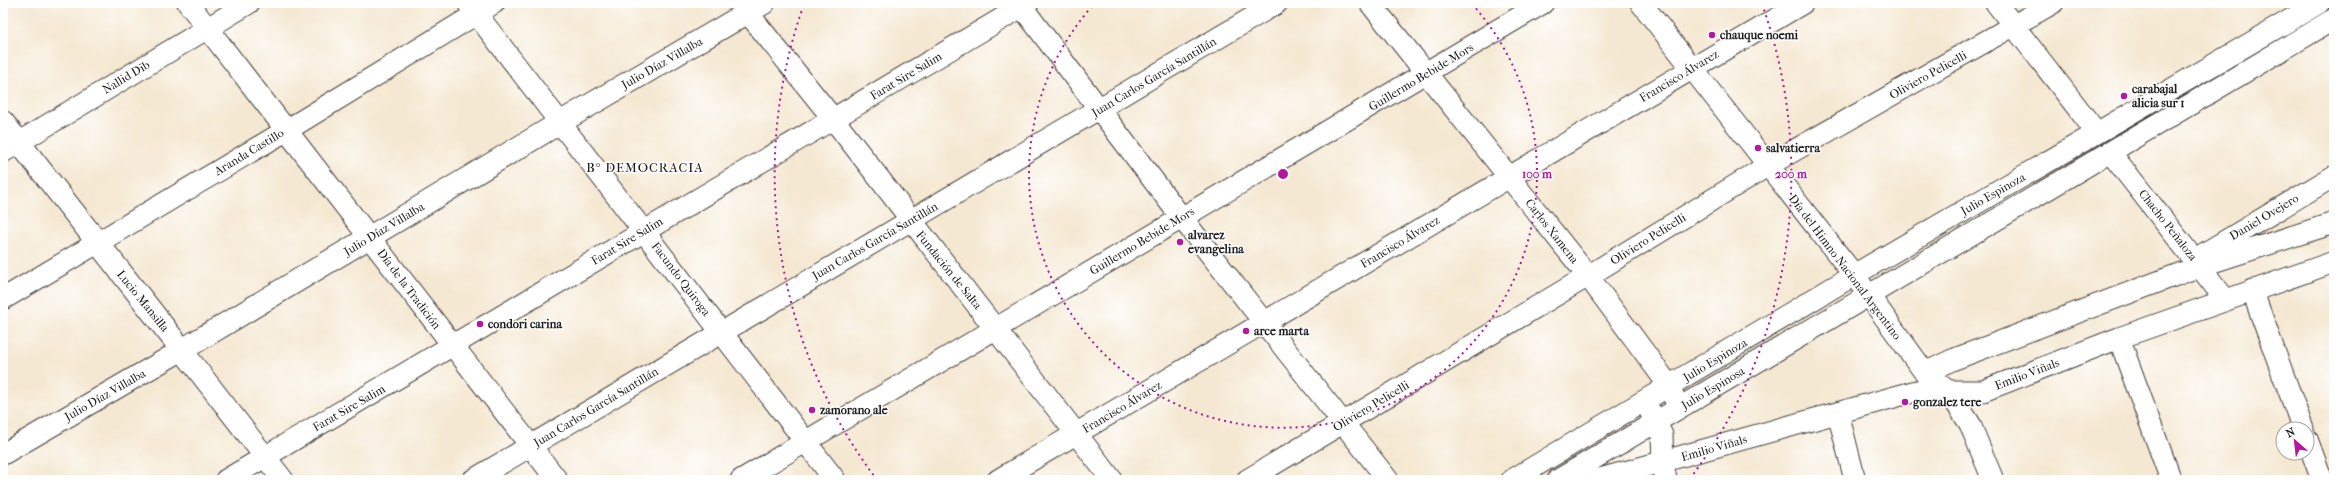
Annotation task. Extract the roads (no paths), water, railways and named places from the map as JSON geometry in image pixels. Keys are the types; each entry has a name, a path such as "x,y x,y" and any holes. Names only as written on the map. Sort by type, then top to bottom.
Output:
{"street":[{"name":"Día de la Tradición","path":"188,3 371,237 453,347 557,480"},
{"name":"Nallid Dib","path":"11,147 249,3"},
{"name":"Juan Carlos García Santillán","path":"473,480 720,331 1100,109 1277,3"},
{"name":"Carlos Xamena","path":"1370,3 1588,276 1670,387 1678,409"},
{"name":"Guillermo Bebide Mors","path":"741,480 1181,217 1426,74 1543,3"},
{"name":"Día del Himno Nacional Argentino","path":"1641,3 1691,69 1854,275 1925,373 1948,391 1970,424 1993,480"},
{"name":"Francisco Álvarez","path":"998,480 1802,3"},
{"path":"1996,3 2097,133"},
{"name":"Oliviero Pelicelli","path":"1247,480 1588,276 1767,166 2053,3"},
{"name":"Julio Espinoza","path":"1670,387 1854,275 2319,3"},
{"path":"1023,4 1181,217 1388,480"},
{"name":"Farat Sire Salim","path":"226,480 453,347 644,230 834,120 1023,4"},
{"name":"Facundo Quiroga","path":"479,6 561,122 835,480"},
{"name":"Aranda Castillo","path":"3,298 287,130 479,6"},
{"name":"Fundación de Salta","path":"751,6 834,120 910,220 996,328 1112,480"},
{"name":"Julio Díaz Villalba","path":"3,454 182,350 371,237 751,6"},
{"name":"Julio Espinoza","path":"1868,295 2334,19"},
{"name":"Lucio Mansilla","path":"3,122 11,147 97,243 283,480"},
{"name":"Chacho Peñaloza","path":"2110,152 2225,299"},
{"name":"Daniel Ovejero","path":"2197,263 2334,176"},
{"path":"1925,373 1952,360 2197,263 2334,223"},
{"name":"Emilio Viñals","path":"1596,480 1665,471 1838,413 1916,390 1983,391 2119,338 2225,299 2334,262"},
{"path":"2252,290 2300,421"},
{"name":"Julio Espinosa","path":"1558,480 1868,295"},
{"path":"2119,338 2171,480"},
{"name":"Julio Espinosa","path":"1512,480 1670,387"},
{"path":"1645,402 1657,422 1662,435 1665,471"},
{"path":"1838,413 1855,480"},
{"path":"2315,461 2322,480"}],"place":[{"name":"chauque noemi","path":"1712,35"},
{"name":"carabajal alicia sur 1","path":"2124,96"},
{"name":"salvatierra","path":"1758,148"},
{"name":"alvarez evangelina","path":"1180,242"},
{"name":"condori carina","path":"480,324"},
{"name":"arce marta","path":"1246,331"},
{"name":"gonzalez tere","path":"1905,402"},
{"name":"zamorano ale","path":"812,410"}],"district":[{"name":"B° DEMOCRACIA","path":"645,167"}]}
